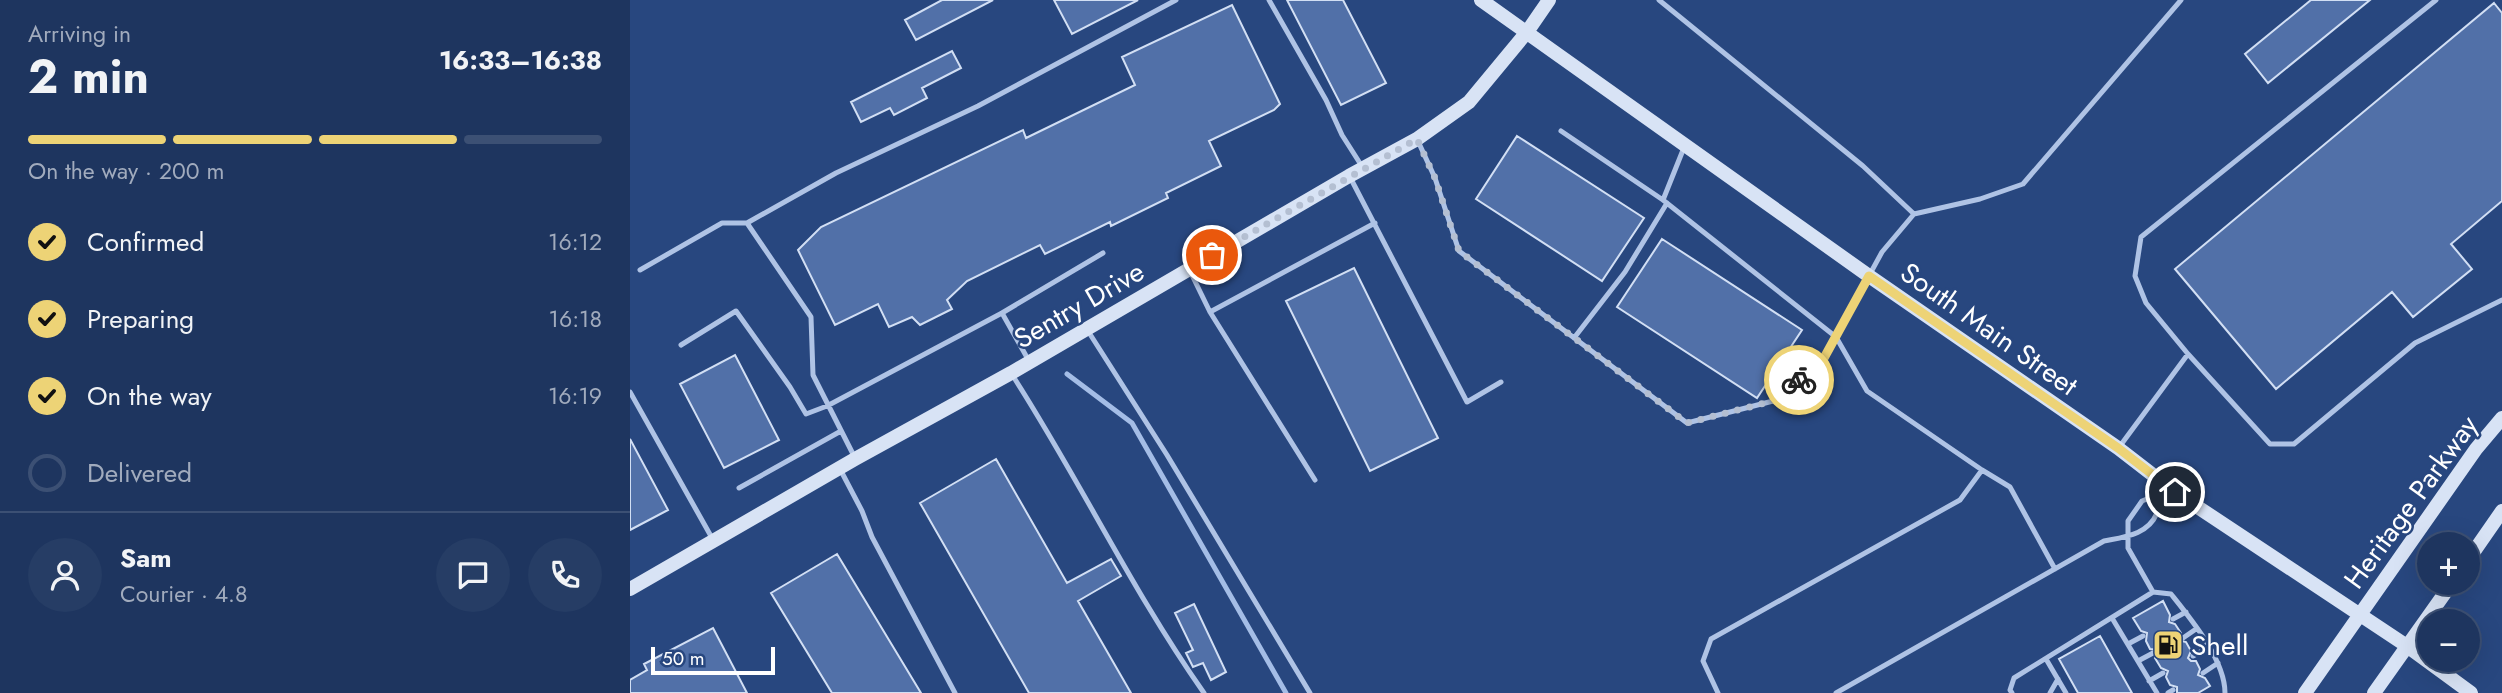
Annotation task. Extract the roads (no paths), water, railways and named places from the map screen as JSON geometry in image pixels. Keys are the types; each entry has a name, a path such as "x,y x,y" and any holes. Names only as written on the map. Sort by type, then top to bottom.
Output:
{"main road":[{"name":"South Main Street","path":"1481,0 1869,276 2118,448 2161,490 2361,615 2471,693"},
{"name":"Sentry Drive","path":"630,589 1417,139 1469,102 1527,32 1549,0"},
{"name":"Heritage Parkway","path":"2305,693 2476,449 2502,418"},
{"path":"2480,543 2502,511"},
{"path":"2374,693 2443,595"}],"lane":[{"path":"640,270 722,223 747,223 836,173 978,106 1176,0"},
{"path":"1269,0 1326,100 1342,135 1363,168"},
{"path":"1660,0 1863,166 1914,214"},
{"path":"1417,139 1435,178 1459,251 1687,423 1777,400 1824,358 1882,252 1914,214 1980,199 2023,184 2181,0"},
{"path":"2436,0 2141,237 2135,276 2146,303 2188,354 2270,444 2294,444 2415,342 2502,300"},
{"path":"1561,131 1665,202 1836,337 1867,391 2010,487 2055,569"},
{"path":"1574,338 1625,272 1665,202 1685,145"},
{"path":"1349,176 1468,402 1501,382"},
{"path":"747,223 811,317 813,375 855,459"},
{"path":"1210,312 1375,223"},
{"path":"681,345 736,311 806,414 827,406 1002,313 1102,253"},
{"path":"1189,269 1210,312 1315,480"},
{"path":"1002,313 1029,361"},
{"path":"1086,328 1167,455 1310,693"},
{"path":"2118,448 2188,354"},
{"path":"1011,373 1043,423 1174,650 1204,693"},
{"path":"630,392 713,541"},
{"path":"739,488 841,431"},
{"path":"840,468 872,537 955,693"},
{"path":"1718,693 1703,661 1711,639 1960,500 1982,470"},
{"path":"1836,693 2104,541 2146,530 2158,512 2161,490"},
{"path":"2153,592 2128,548 2128,521 2142,501 2161,490"},
{"path":"2012,693 2010,690 2014,678 2153,592 2171,594 2186,612 2218,663 2225,693"},
{"path":"2173,620 2186,612"},
{"path":"2112,618 2157,693"},
{"path":"2183,638 2196,629"},
{"path":"2128,644 2143,636"},
{"path":"2193,656 2209,648"},
{"path":"2138,661 2153,653"},
{"path":"2046,659 2066,693"},
{"path":"2203,673 2218,663"},
{"path":"2150,681 2163,673"},
{"path":"2050,693 2058,679"}],"waterway":[{"path":"1067,374 1132,423 1286,693"}],"place":[{"name":"Shell","path":"2168,645"}]}
